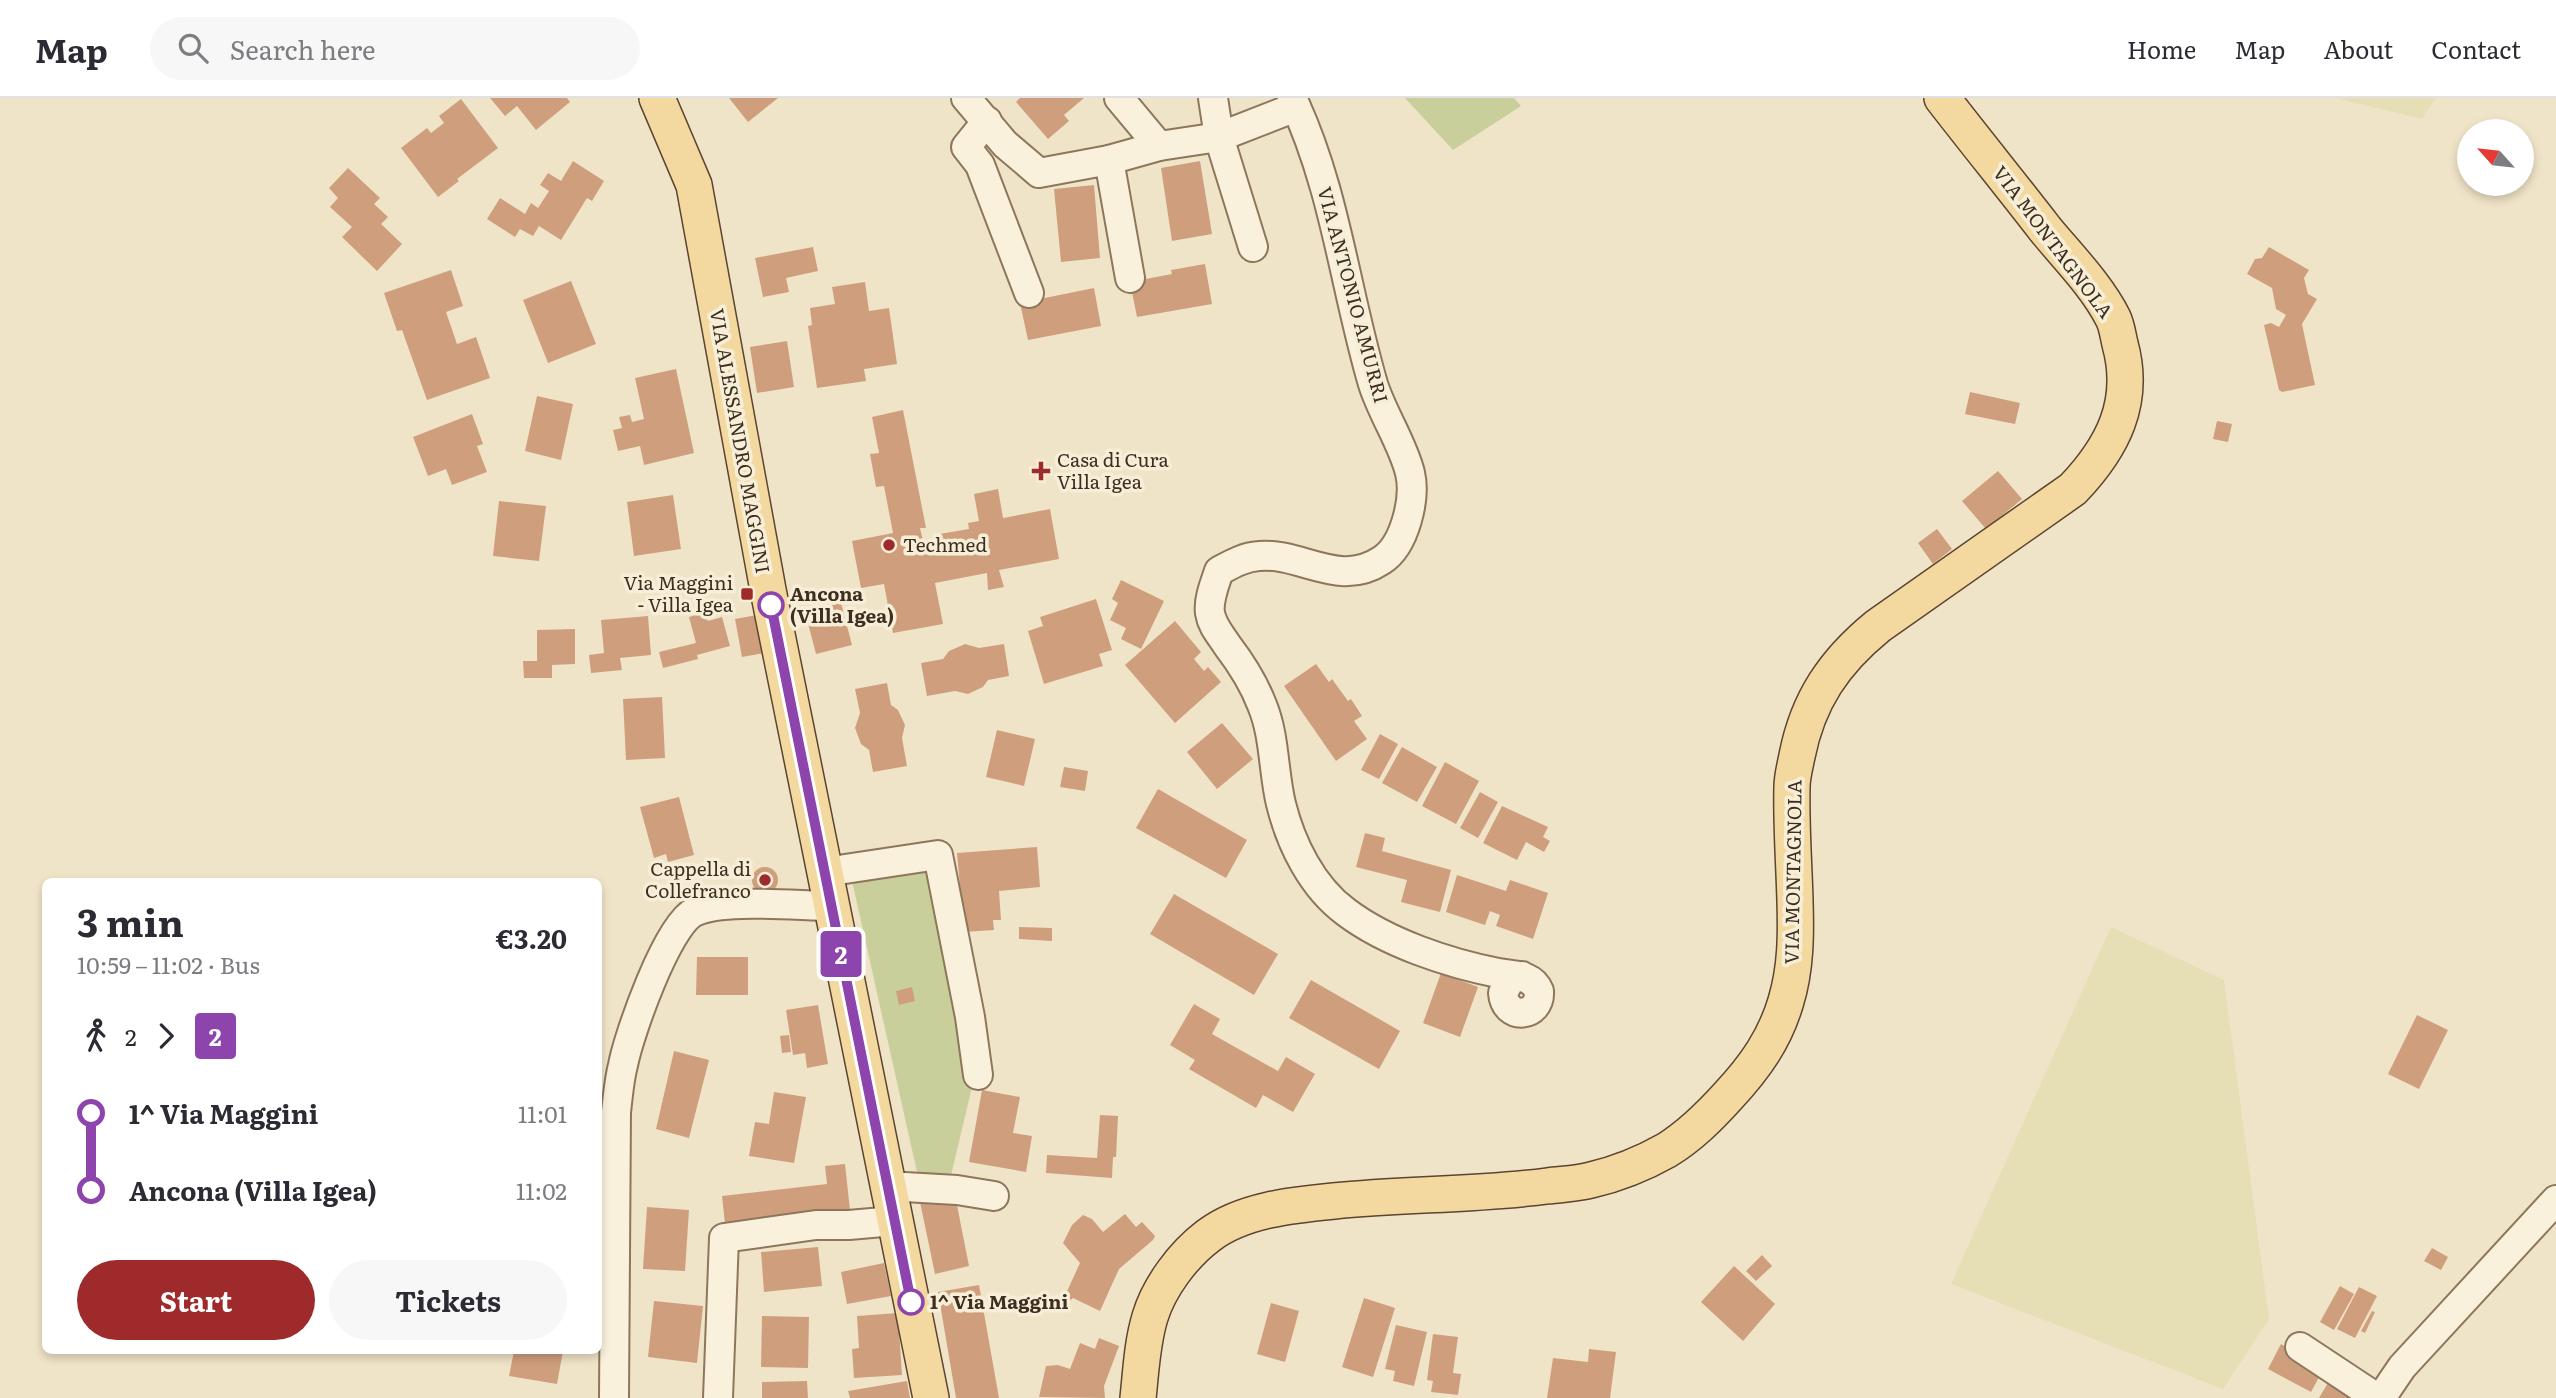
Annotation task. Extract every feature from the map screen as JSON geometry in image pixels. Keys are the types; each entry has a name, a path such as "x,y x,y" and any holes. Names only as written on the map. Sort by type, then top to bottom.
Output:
{"main road":[{"name":"VIA ALESSANDRO MAGGINI","path":"657,98 694,185 768,590 931,1398"},
{"name":"VIA MONTAGNOLA","path":"1138,1398 1150,1316 1167,1281 1208,1236 1234,1222 1286,1206 1382,1196 1512,1190 1590,1181 1628,1169 1666,1150 1699,1127 1755,1067 1772,1037 1786,1001 1794,966 1796,933 1791,784 1807,719 1828,677 1853,646 1878,626 2073,489 2092,469 2118,426 2124,400 2126,381 2123,355 2113,319 2090,285 1942,98"}],"street":[{"path":"966,98 1005,144 1039,173 1109,160 1173,144 1219,137 1294,102"},
{"path":"1119,98 1173,144"},
{"path":"1213,98 1219,137 1253,247"},
{"name":"VIA ANTONIO AMURRI","path":"1294,102 1326,188 1355,318 1374,387 1410,474 1409,520 1384,559 1363,570 1336,571 1259,555 1237,561 1219,571 1209,611 1216,631 1262,705 1272,741 1281,803 1297,848 1321,889 1345,912 1376,931 1416,949 1509,974 1510,981 1503,993 1503,999"},
{"path":"988,121 966,147 980,165 1029,293"},
{"path":"980,165 1005,144"},
{"path":"1109,160 1130,278"},
{"path":"825,872 938,855 970,1017 978,1075"},
{"path":"614,1398 617,1112 622,1066 658,965 677,928 694,912 731,904 832,906"},
{"path":"887,1186 957,1190 994,1196"},
{"path":"2300,1347 2379,1398 2402,1367 2556,1200"},
{"path":"718,1398 724,1238 816,1225 894,1221"}],"shaded area":[{"path":"2335,98 2436,98 2422,119"},
{"path":"2111,927 2224,980 2269,1319 2223,1389 1951,1284"}],"green space":[{"path":"1405,98 1514,98 1521,106 1453,150"},
{"path":"930,870 972,1087 949,1184 919,1181 852,881"}],"building":[{"path":"490,98 567,98 570,102 536,130 517,106 505,116"},
{"path":"729,98 778,98 748,122"},
{"path":"1020,98 1084,98 1064,115 1069,121 1048,139 1016,102"},
{"path":"461,99 498,148 438,197 401,148 427,128 431,133 444,123 439,116"},
{"path":"573,161 604,181 592,201 587,198 561,240 539,226 533,236 520,229 515,237 487,219 500,198 525,214 531,203 538,208 549,191 540,185 548,173 561,181"},
{"path":"1200,161 1212,234 1172,241 1161,168"},
{"path":"348,168 380,198 374,204 388,217 381,224 402,244 377,271 342,237 352,227 330,207 338,198 329,188"},
{"path":"1094,185 1100,258 1061,262 1054,189"},
{"path":"813,247 818,271 786,278 789,292 763,297 755,258"},
{"path":"2269,247 2309,270 2304,278 2308,294 2317,299 2302,324 2315,385 2282,392 2279,390 2264,325 2271,323 2279,327 2286,315 2276,309 2272,288 2247,274 2255,259 2262,258"},
{"path":"1205,264 1212,304 1137,317 1130,282 1172,274 1171,270"},
{"path":"451,270 463,306 446,312 457,344 476,337 490,378 427,400 402,330 397,331 384,293"},
{"path":"571,281 596,344 548,363 523,300"},
{"path":"865,282 869,311 889,308 897,364 864,369 866,381 817,388 808,326 812,325 810,308 835,304 832,287"},
{"path":"1094,288 1101,326 1028,340 1020,303"},
{"path":"787,341 794,387 757,393 750,347"},
{"path":"676,369 694,453 644,465 640,446 618,451 613,430 622,428 619,417 630,415 632,422 644,419 635,378"},
{"path":"1970,392 2020,403 2015,424 1965,414"},
{"path":"537,396 573,404 561,460 525,451"},
{"path":"903,410 926,528 920,528 923,541 934,538 934,535 969,529 968,523 979,521 974,494 998,489 1003,518 1050,509 1059,559 999,570 1004,587 988,590 987,573 935,583 943,624 893,633 884,584 861,588 852,541 893,533 884,486 876,487 870,454 879,453 872,417"},
{"path":"472,414 483,444 477,446 487,472 452,485 446,469 428,476 413,437"},
{"path":"2217,421 2232,424 2228,442 2213,439"},
{"path":"1998,471 2022,499 1986,529 1962,501"},
{"path":"673,495 681,549 634,556 627,502"},
{"path":"499,501 546,506 539,561 493,556"},
{"path":"1937,529 1952,549 1933,564 1918,543"},
{"path":"1121,580 1164,601 1141,649 1121,639 1126,628 1110,620 1118,603 1112,599"},
{"path":"1096,599 1112,650 1099,654 1103,666 1044,684 1028,631 1043,626 1040,617"},
{"path":"841,603 852,645 816,654 805,612"},
{"path":"706,612 708,621 722,617 730,646 697,655 698,659 663,668 659,652 696,643 689,617"},
{"path":"757,615 764,653 742,657 735,619"},
{"path":"648,616 651,655 620,658 622,670 591,673 589,655 604,653 601,620"},
{"path":"1175,621 1201,652 1194,659 1204,671 1208,667 1221,682 1175,723 1125,665"},
{"path":"575,629 575,664 552,665 552,678 524,678 523,661 537,661 537,630"},
{"path":"965,644 979,648 1004,644 1009,676 988,680 983,687 968,694 955,691 927,696 921,663 943,659 949,651"},
{"path":"1316,664 1329,682 1332,679 1348,701 1351,699 1362,716 1354,721 1367,739 1336,761 1284,686"},
{"path":"887,683 891,705 898,710 905,725 902,738 907,766 873,772 869,750 861,744 855,728 860,713 855,689"},
{"path":"662,697 665,758 626,760 623,699"},
{"path":"1222,723 1253,759 1217,789 1187,752"},
{"path":"997,730 1035,739 1024,786 986,777"},
{"path":"1380,734 1398,744 1379,779 1361,770"},
{"path":"1402,747 1437,767 1417,802 1382,783"},
{"path":"1445,762 1479,781 1456,824 1422,806"},
{"path":"1064,767 1088,771 1085,791 1060,787"},
{"path":"1158,789 1247,840 1226,878 1136,828"},
{"path":"1480,792 1498,802 1478,838 1460,828"},
{"path":"679,797 694,855 668,862 666,854 654,858 640,807"},
{"path":"1502,806 1548,827 1543,837 1550,841 1544,852 1526,842 1517,860 1483,843"},
{"path":"1365,833 1385,838 1382,851 1451,870 1440,912 1401,902 1407,880 1356,867"},
{"path":"1037,847 1040,887 999,891 1001,920 993,920 994,930 964,932 957,853"},
{"name":"Cappella di Collefranco","path":"765,867 774,871 778,880 774,889 765,893 756,889 752,880 756,871"},
{"path":"1457,875 1506,891 1510,880 1548,893 1533,939 1496,926 1500,915 1490,911 1485,925 1446,912"},
{"path":"1174,894 1278,954 1254,995 1150,934"},
{"path":"1019,927 1052,928 1052,941 1019,939"},
{"path":"697,957 748,957 748,995 696,995"},
{"path":"1441,973 1478,987 1460,1037 1423,1023"},
{"path":"1311,980 1400,1031 1379,1069 1289,1018"},
{"path":"912,987 915,1001 899,1005 896,991"},
{"path":"1194,1004 1220,1019 1212,1034 1278,1071 1286,1057 1315,1074 1293,1112 1263,1095 1256,1108 1189,1069 1195,1060 1170,1045"},
{"path":"818,1005 828,1064 807,1068 805,1053 793,1055 786,1010"},
{"path":"2417,1015 2448,1030 2419,1089 2388,1074"},
{"path":"789,1035 791,1052 782,1053 780,1036"},
{"path":"674,1051 709,1060 689,1138 656,1129"},
{"path":"982,1090 1020,1097 1013,1133 1032,1136 1026,1172 969,1162"},
{"path":"774,1092 806,1097 794,1163 749,1156 755,1122 769,1124"},
{"path":"1100,1115 1118,1116 1112,1178 1046,1173 1047,1155 1097,1158"},
{"path":"845,1164 850,1210 725,1224 722,1196 827,1184 825,1166"},
{"path":"941,1198 956,1200 969,1266 935,1274 920,1202"},
{"path":"647,1207 689,1210 685,1271 643,1269"},
{"path":"1125,1214 1136,1227 1142,1222 1155,1236 1153,1240 1119,1269 1100,1311 1073,1298 1058,1311 1080,1263 1063,1243 1072,1225 1083,1215 1092,1219 1103,1232"},
{"path":"818,1247 822,1286 764,1292 761,1252"},
{"path":"2432,1248 2448,1257 2441,1270 2424,1261"},
{"path":"1762,1255 1772,1266 1756,1281 1746,1271"},
{"path":"884,1263 891,1296 847,1304 841,1272"},
{"path":"1734,1266 1775,1304 1743,1341 1701,1302"},
{"path":"979,1285 999,1398 956,1398 938,1292"},
{"path":"2340,1286 2354,1294 2334,1330 2320,1322"},
{"path":"2359,1287 2377,1296 2355,1338 2337,1329"},
{"path":"1364,1298 1395,1308 1373,1377 1342,1367"},
{"path":"654,1301 703,1306 697,1363 648,1357"},
{"path":"1271,1303 1299,1311 1285,1362 1257,1354"},
{"path":"2372,1311 2375,1312 2365,1333 2361,1331"},
{"path":"898,1313 902,1375 854,1378 852,1349 859,1348 857,1316"},
{"path":"762,1316 809,1317 808,1368 761,1367"},
{"path":"1396,1325 1427,1332 1414,1386 1393,1381 1395,1371 1385,1369"},
{"path":"1433,1334 1458,1337 1453,1373 1461,1374 1458,1395 1431,1392 1433,1381 1427,1380"},
{"path":"1099,1338 1119,1346 1104,1386 1105,1398 1039,1397 1046,1366 1058,1365 1070,1369 1080,1343 1095,1349"},
{"path":"2281,1344 2324,1368 2311,1392 2268,1369"},
{"path":"1589,1349 1616,1352 1610,1398 1547,1398 1553,1358 1588,1362"},
{"path":"513,1354 562,1354 557,1384 509,1376"},
{"path":"807,1381 808,1398 762,1398 762,1382"},
{"path":"907,1381 910,1398 850,1398 848,1391"},
{"path":"2329,1381 2360,1398 2319,1398"}],"bus line":[{"name":"2","path":"771,605 911,1302"}],"place":[{"name":"Casa di Cura Villa Igea","path":"1041,471"},
{"name":"Techmed","path":"889,545"},
{"name":"Via Maggini - Villa Igea","path":"747,594"},
{"name":"Ancona (Villa Igea)","path":"771,605"},
{"name":"Cappella di Collefranco","path":"765,880"},
{"name":"1^ Via Maggini","path":"911,1302"}]}
